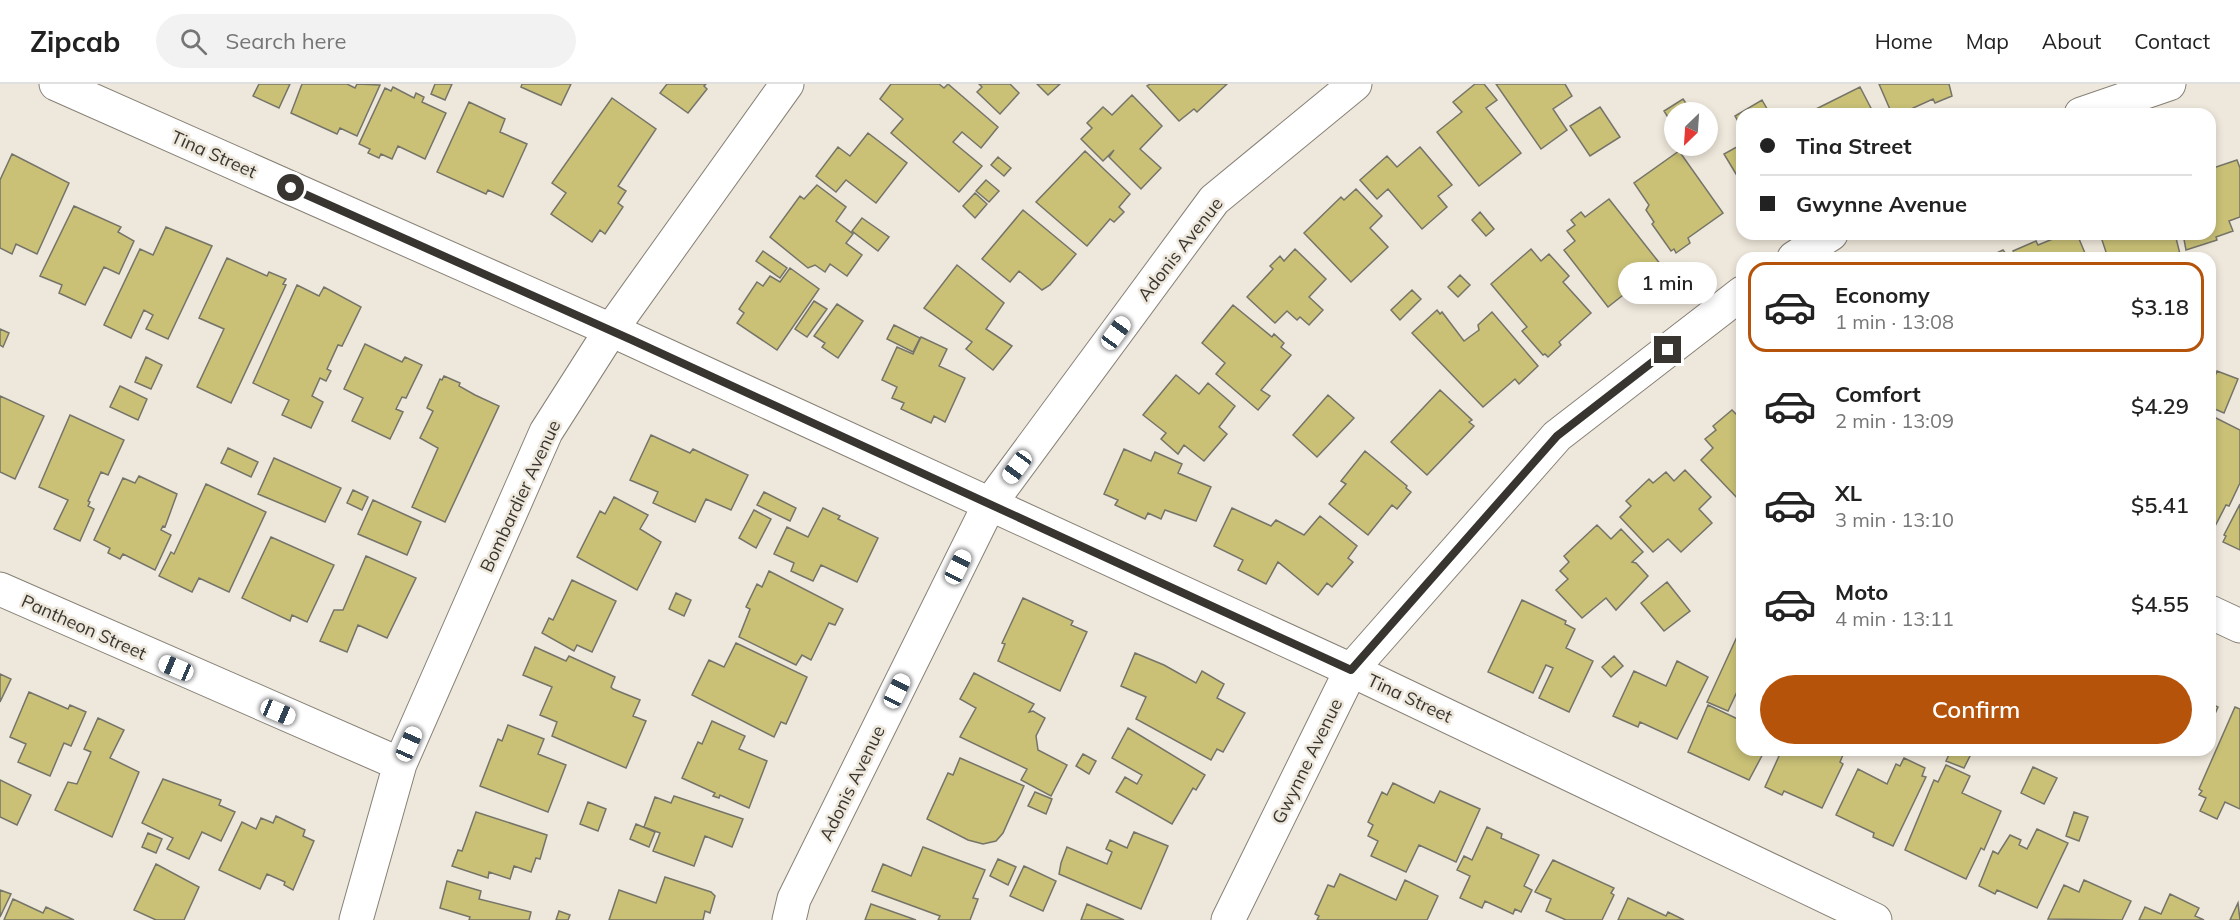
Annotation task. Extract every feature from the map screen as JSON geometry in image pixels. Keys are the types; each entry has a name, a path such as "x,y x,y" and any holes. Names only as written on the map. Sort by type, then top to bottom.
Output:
{"street":[{"name":"Tina Street","path":"56,84 611,330 1351,670 1875,920"},
{"name":"Bombardier Avenue","path":"356,920 400,764 546,432 611,330 787,84"},
{"name":"Adonis Avenue","path":"789,920 794,899 989,505 1214,200 1354,84"},
{"path":"2099,108 2169,84"},
{"path":"1803,252 1822,240"},
{"name":"Gwynne Avenue","path":"1228,920 1351,670 1557,436 1736,298"},
{"name":"Pantheon Street","path":"0,589 400,764"},
{"path":"2216,615 2240,626"}],"building":[{"path":"259,84 290,84 279,108 253,96"},
{"path":"302,84 347,84 355,88 357,84 380,85 357,136 340,128 337,134 291,113"},
{"path":"435,84 452,84 445,100 431,94"},
{"path":"522,84 571,84 561,105 521,87"},
{"path":"667,84 706,84 704,86 707,89 688,113 660,93"},
{"path":"891,84 939,84 944,88 948,84 998,127 981,148 962,132 953,142 982,166 959,192 891,133 903,119 880,99"},
{"path":"979,84 1010,84 1019,93 1000,114 977,92 982,87"},
{"path":"1037,84 1060,84 1048,95"},
{"path":"1150,84 1227,84 1197,112 1194,109 1179,121 1147,86"},
{"path":"1475,84 1484,84 1497,100 1486,108 1521,153 1479,186 1437,132 1462,112 1453,102"},
{"path":"1496,84 1565,84 1572,96 1553,109 1567,130 1541,149"},
{"path":"1879,84 1949,84 1952,96 1935,103 1933,99 1913,108 1889,108"},
{"path":"393,87 414,98 416,93 424,97 422,102 446,113 425,159 398,146 392,159 381,154 379,158 368,153 370,149 359,144 385,88 391,91"},
{"path":"1860,87 1871,108 1818,108"},
{"path":"1132,95 1162,126 1140,149 1161,168 1141,189 1109,157 1114,150 1103,161 1081,139 1092,128 1087,123 1103,107 1112,115"},
{"path":"612,98 656,129 618,186 626,191 618,203 623,207 605,234 600,230 592,242 551,214 566,193 552,183"},
{"path":"1762,100 1767,108 1748,108"},
{"path":"469,102 505,119 500,132 527,144 503,197 488,190 486,194 437,172"},
{"path":"1600,107 1620,137 1590,156 1570,126"},
{"path":"868,133 907,163 876,203 846,180 836,192 816,176 838,147 850,156"},
{"path":"1420,147 1452,185 1438,196 1447,207 1422,229 1388,189 1377,199 1360,180 1387,156 1397,167"},
{"path":"1736,147 1736,174 1724,154"},
{"path":"1085,151 1130,194 1119,207 1124,212 1114,222 1110,219 1087,246 1036,202"},
{"path":"12,154 69,183 37,254 16,244 12,254 0,248 0,180"},
{"path":"1672,156 1683,156 1723,213 1688,238 1690,243 1676,253 1674,249 1671,251 1652,224 1654,222 1646,210 1649,205 1634,183"},
{"path":"998,157 1011,168 1004,176 991,165"},
{"path":"2237,160 2240,168 2240,217 2229,221 2233,231 2216,237 2216,167"},
{"path":"986,180 999,191 989,202 976,191"},
{"path":"817,185 846,207 836,221 853,234 846,243 862,255 847,276 830,264 825,272 815,265 808,268 770,237 800,196 804,199"},
{"path":"1356,189 1382,216 1370,228 1388,247 1351,282 1304,233 1341,197 1344,200"},
{"path":"975,193 987,204 975,218 963,206"},
{"path":"1609,199 1661,265 1608,307 1564,250 1575,241 1567,231 1575,225 1571,220 1581,212 1585,217"},
{"path":"74,206 121,227 118,232 134,241 119,274 104,267 85,305 59,293 62,285 40,276"},
{"path":"1023,210 1076,254 1050,285 1042,290 1019,271 1010,282 982,259"},
{"path":"1480,212 1494,229 1486,236 1472,220"},
{"path":"862,218 889,237 878,251 852,231"},
{"path":"166,227 212,246 168,339 146,329 153,315 144,310 131,338 104,325 140,249 153,255"},
{"path":"2216,237 2217,240 2186,250 2184,240 2216,240"},
{"path":"2050,240 2080,240 2084,252 2013,251 2036,241 2038,245"},
{"path":"2102,240 2176,240 2180,252 2106,252"},
{"path":"1295,249 1326,279 1309,297 1323,310 1309,325 1300,317 1297,320 1287,311 1275,323 1247,297 1273,269 1270,266 1280,256 1284,261"},
{"path":"1531,249 1541,261 1549,254 1569,276 1563,282 1591,313 1559,342 1561,345 1548,357 1543,355 1522,331 1527,327 1491,284"},
{"path":"763,251 787,268 780,278 756,261"},
{"path":"227,258 267,276 269,272 286,279 283,284 286,285 231,403 197,387 224,329 199,318"},
{"path":"957,265 1004,303 986,329 1012,346 993,370 966,349 972,342 924,308"},
{"path":"790,268 819,289 777,350 737,323 744,313 739,309 757,282 763,286 770,276 780,282"},
{"path":"1460,275 1470,285 1458,297 1448,287"},
{"path":"297,285 319,296 324,287 361,307 342,346 338,345 327,369 331,371 326,381 320,378 312,396 323,402 311,428 282,415 289,400 253,383"},
{"path":"1412,290 1421,299 1400,320 1391,310"},
{"path":"814,301 827,309 807,337 795,329"},
{"path":"837,304 863,321 838,358 822,347 825,343 814,336"},
{"path":"1233,305 1272,337 1274,334 1284,343 1281,347 1291,355 1261,390 1270,396 1258,410 1216,374 1225,363 1202,343"},
{"path":"1437,310 1440,314 1442,312 1464,341 1479,330 1478,325 1492,312 1538,366 1519,384 1515,379 1483,407 1412,333"},
{"path":"894,325 920,338 913,352 887,339"},
{"path":"0,329 9,333 3,347 0,345"},
{"path":"921,337 947,349 939,366 965,378 945,422 934,416 931,423 901,409 904,403 892,398 897,387 882,380 897,347 913,354"},
{"path":"365,344 402,362 405,357 422,365 406,398 402,397 396,409 403,412 390,439 352,421 363,398 344,389"},
{"path":"146,357 162,365 151,389 135,382"},
{"path":"2217,371 2238,379 2224,413 2216,410"},
{"path":"1176,375 1199,394 1208,383 1235,406 1219,427 1227,434 1204,461 1184,445 1178,454 1161,439 1166,433 1143,415"},
{"path":"444,376 460,383 459,386 475,395 499,406 445,522 412,507 438,448 420,438 433,411 427,408 440,379 442,380"},
{"path":"120,386 147,399 138,420 110,407"},
{"path":"1440,390 1472,420 1469,422 1474,426 1427,475 1391,442"},
{"path":"1328,395 1354,418 1317,457 1293,435"},
{"path":"0,396 44,416 15,479 0,472"},
{"path":"1732,410 1736,414 1736,497 1701,460 1713,448 1705,439 1716,430 1713,426"},
{"path":"70,415 124,440 108,475 101,472 88,501 90,502 88,506 94,509 80,541 54,529 68,500 39,487"},
{"path":"2216,418 2240,430 2240,483 2229,506 2226,505 2216,524"},
{"path":"651,435 690,453 693,449 748,475 731,510 706,499 695,522 653,503 658,492 630,480"},
{"path":"228,448 258,462 251,477 221,463"},
{"path":"1124,449 1151,461 1155,452 1182,464 1178,473 1211,487 1196,521 1165,510 1161,519 1148,513 1145,519 1115,505 1118,500 1104,494"},
{"path":"1365,451 1407,486 1406,488 1411,492 1397,509 1392,505 1368,535 1329,504 1346,484 1341,481"},
{"path":"274,458 341,488 325,522 258,494"},
{"path":"1685,470 1711,497 1699,509 1712,523 1681,552 1668,539 1653,552 1620,517 1631,506 1626,501 1649,479 1653,483 1666,472 1674,481"},
{"path":"139,476 177,494 165,527 163,526 161,530 171,535 155,570 123,554 120,559 108,553 110,548 94,540 123,478 135,483"},
{"path":"206,484 266,512 229,592 199,578 192,592 159,576 171,552 174,554"},
{"path":"353,490 368,497 362,510 347,503"},
{"path":"764,492 796,508 790,521 757,505"},
{"path":"614,497 648,515 640,529 661,542 637,590 577,557 600,511 605,514"},
{"path":"373,500 421,522 407,555 358,534"},
{"path":"2240,504 2240,550 2223,542 2226,536 2224,535"},
{"path":"823,508 840,516 838,519 878,538 857,582 821,565 813,581 791,571 794,563 774,554 787,527 808,537"},
{"path":"1232,508 1271,526 1276,520 1304,535 1320,516 1357,546 1348,558 1353,562 1332,587 1327,583 1318,595 1278,562 1266,584 1238,570 1243,560 1214,546"},
{"path":"754,510 771,519 756,548 739,538"},
{"path":"1597,525 1611,539 1621,529 1643,552 1632,562 1636,563 1648,576 1616,610 1606,598 1582,618 1556,590 1568,579 1560,571 1569,562 1564,556"},
{"path":"271,537 334,565 307,622 292,615 290,621 242,598"},
{"path":"366,556 416,578 387,638 358,625 347,652 320,641 334,610 343,610"},
{"path":"769,571 843,609 835,625 829,623 811,660 802,655 796,665 739,637 750,609 746,607 757,584 762,587"},
{"path":"572,580 616,601 592,652 577,645 574,651 542,633 549,618 553,620"},
{"path":"1667,582 1690,611 1664,631 1641,603"},
{"path":"676,593 691,600 684,616 669,609"},
{"path":"1023,598 1073,621 1071,625 1087,632 1060,691 998,661 1005,644 1002,643"},
{"path":"1522,600 1566,621 1565,624 1575,629 1566,648 1593,661 1569,712 1539,698 1553,668 1546,665 1533,693 1488,672"},
{"path":"1736,639 1736,694 1728,711 1707,702"},
{"path":"736,643 807,677 786,724 781,722 774,737 692,695 709,660 724,667"},
{"path":"535,647 566,661 569,656 615,677 611,687 613,689 640,700 633,716 646,721 626,768 552,736 557,722 540,715 552,687 523,675"},
{"path":"1135,653 1164,665 1196,683 1202,671 1224,684 1217,698 1245,713 1223,752 1217,749 1211,760 1136,719 1146,697 1121,686"},
{"path":"1614,656 1623,666 1611,677 1602,667"},
{"path":"1677,661 1708,677 1677,739 1640,722 1638,727 1613,716 1634,671 1666,686"},
{"path":"974,673 1034,704 1029,712 1033,711 1045,718 1036,736 1038,750 1067,765 1051,796 1021,780 1027,769 960,737 976,708 960,699"},
{"path":"0,674 11,679 0,702"},
{"path":"29,692 68,709 70,705 86,712 71,746 64,743 50,776 18,762 26,744 10,737"},
{"path":"1708,705 1736,718 1736,756 1762,756 1749,780 1688,752"},
{"path":"2235,707 2240,709 2240,809 2225,802 2217,819 2200,811 2206,798 2199,795 2202,791 2199,789 2213,756 2216,756 2216,750"},
{"path":"98,718 124,730 110,758 139,772 112,837 55,810 68,782 77,784 91,752 84,749"},
{"path":"712,721 745,736 739,749 767,761 749,808 720,795 719,798 713,796 715,793 682,778 698,742 702,744"},
{"path":"508,725 544,739 538,754 566,765 548,812 480,786 498,739 502,741"},
{"path":"1128,728 1205,775 1196,790 1193,788 1172,824 1116,792 1125,777 1137,784 1142,775 1112,758"},
{"path":"1083,754 1096,761 1089,774 1076,766"},
{"path":"1779,756 1842,756 1840,762 1843,764 1822,808 1784,791 1782,795 1765,787"},
{"path":"1948,756 1970,756 1964,768 1946,761"},
{"path":"960,758 1024,786 1003,833 996,841 983,844 968,840 927,819 948,773 953,775"},
{"path":"1904,758 1925,768 1922,776 1926,777 1893,846 1873,837 1874,833 1836,815 1858,769 1887,784 1896,764 1900,766"},
{"path":"1946,765 1970,776 1962,793 2001,811 1984,850 1981,848 1966,879 1905,850 1934,780 1938,782"},
{"path":"2033,767 2057,778 2044,804 2021,793"},
{"path":"163,779 221,800 219,805 235,812 221,841 202,832 189,859 167,849 173,838 142,823"},
{"path":"0,780 31,795 17,825 0,817"},
{"path":"1393,783 1434,803 1440,791 1480,809 1456,862 1419,845 1406,872 1371,856 1378,841 1368,836 1373,825 1368,822 1382,792 1387,795"},
{"path":"1035,792 1052,799 1046,814 1028,806"},
{"path":"674,796 743,819 732,847 705,836 694,866 653,851 660,833 644,827 655,797 671,803"},
{"path":"588,802 606,809 598,831 580,824"},
{"path":"476,812 547,835 540,859 536,858 531,872 514,866 510,879 489,872 488,878 452,866 458,850 462,851"},
{"path":"2074,812 2088,817 2079,841 2066,836"},
{"path":"276,816 305,830 303,836 314,841 293,890 284,885 285,882 267,874 260,889 219,870 242,822 256,829 261,818 273,823"},
{"path":"636,824 655,832 649,847 630,839"},
{"path":"1487,827 1502,834 1501,838 1539,855 1524,886 1532,890 1521,912 1515,909 1513,914 1485,901 1482,908 1460,898 1470,876 1457,870 1464,856 1472,860"},
{"path":"2037,829 2068,843 2037,908 1997,890 1995,894 1979,886 1993,851 1998,854 2010,835 2021,840 2019,845 2027,849"},
{"path":"1134,832 1168,846 1141,909 1059,874 1067,847 1107,864 1112,852 1106,849 1110,840 1127,848"},
{"path":"148,833 162,839 156,853 142,847"},
{"path":"923,847 985,870 973,898 978,899 970,920 938,920 940,916 872,891 883,864 911,876"},
{"path":"998,859 1016,867 1008,885 990,876"},
{"path":"1553,860 1614,888 1611,893 1614,895 1602,920 1566,920 1546,911 1551,899 1535,892"},
{"path":"156,864 199,887 184,920 156,920 134,910"},
{"path":"1024,866 1056,881 1043,911 1010,896"},
{"path":"1340,874 1396,900 1405,880 1438,896 1427,920 1317,920 1319,916 1315,914 1328,885 1334,887"},
{"path":"665,877 711,892 715,896 710,913 705,911 703,920 609,920 619,890 656,903"},
{"path":"2084,880 2131,901 2122,920 2048,919 2064,885 2079,892"},
{"path":"447,881 481,891 479,899 531,912 529,920 469,920 470,917 440,908"},
{"path":"0,890 11,894 0,917"},
{"path":"2170,894 2199,908 2195,916 2204,920 2139,920 2145,907 2161,914"},
{"path":"1628,898 1666,916 1668,912 1684,920 1618,920"},
{"path":"13,899 43,913 46,907 74,920 4,920"},
{"path":"2238,903 2240,920 2230,920"},
{"path":"871,904 916,920 865,920"},
{"path":"1087,904 1124,920 1081,920"},
{"path":"559,911 570,915 568,920 556,920"}],"route":[{"path":"291,188 632,340 1351,670 1557,436 1668,350"}]}
